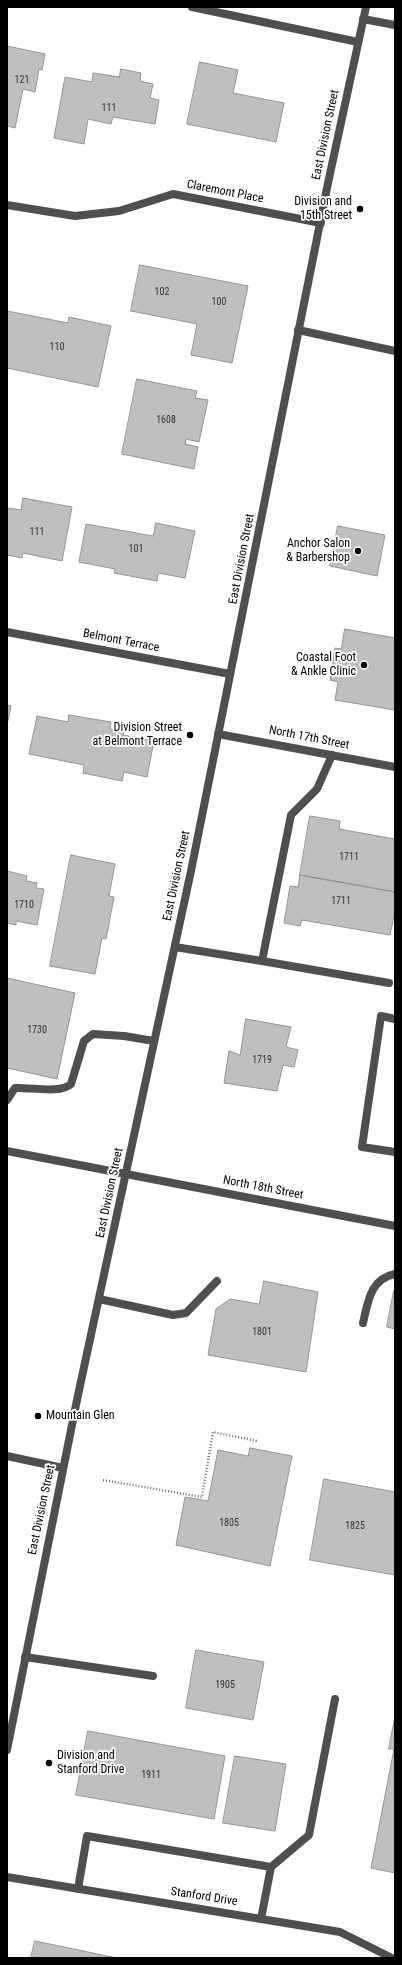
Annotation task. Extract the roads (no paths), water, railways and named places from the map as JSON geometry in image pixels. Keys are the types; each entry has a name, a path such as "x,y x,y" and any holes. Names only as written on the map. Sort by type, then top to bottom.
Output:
{"street":[{"path":"192,7 358,42"},
{"name":"East Division Street","path":"7,1750 63,1468 175,947 252,571 298,330 366,7"},
{"path":"363,20 395,25"},
{"name":"Claremont Place","path":"7,205 75,216 119,211 173,194 321,223"},
{"path":"298,330 395,350"},
{"name":"Belmont Terrace","path":"7,632 230,674"},
{"name":"North 17th Street","path":"218,734 395,767"},
{"path":"262,961 292,815 317,789 332,755"},
{"path":"175,947 389,983"},
{"path":"395,1019 381,1016 362,1147 395,1152"},
{"path":"7,1100 15,1088 55,1090 67,1088 72,1084 84,1041 93,1034 124,1036 154,1041"},
{"name":"North 18th Street","path":"7,1151 395,1226"},
{"path":"363,1323 374,1287 379,1280 395,1274"},
{"path":"99,1299 173,1315 186,1313 217,1281"},
{"path":"7,1456 63,1468"},
{"path":"25,1657 153,1676"},
{"path":"261,1919 271,1867 309,1835 335,1699"},
{"path":"78,1888 87,1836 271,1867"},
{"name":"Stanford Drive","path":"7,1877 340,1932 392,1958"}],"place":[{"name":"Division and 15th Street","path":"360,209"},
{"name":"Anchor Salon & Barbershop","path":"358,551"},
{"name":"Coastal Foot & Ankle Clinic","path":"364,665"},
{"name":"Division Street at Belmont Terrace","path":"190,735"},
{"name":"Mountain Glen","path":"38,1416"},
{"name":"Division and Stanford Drive","path":"49,1763"}]}
